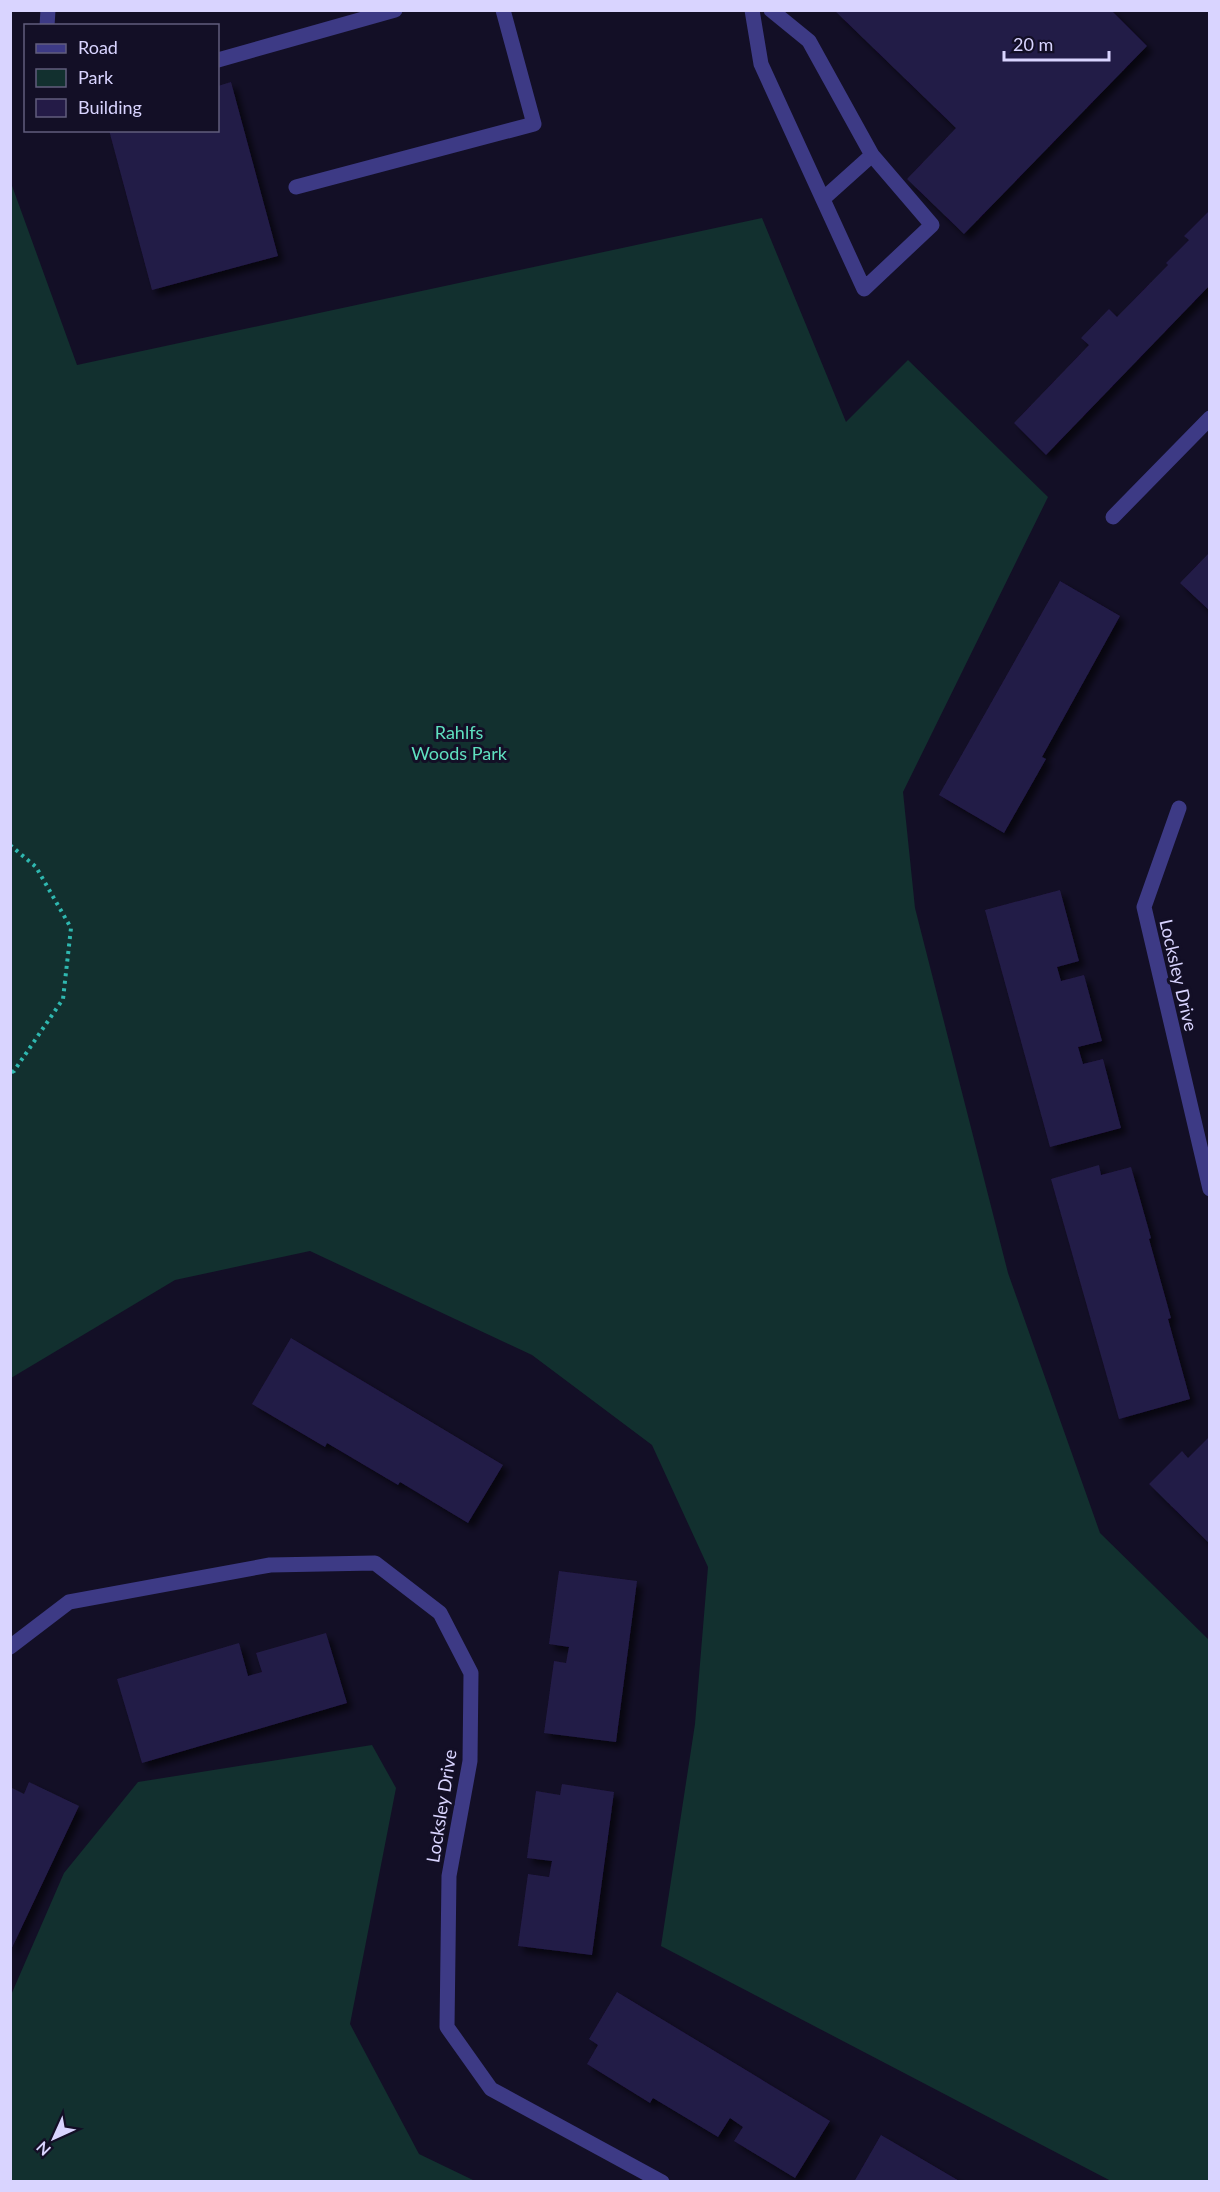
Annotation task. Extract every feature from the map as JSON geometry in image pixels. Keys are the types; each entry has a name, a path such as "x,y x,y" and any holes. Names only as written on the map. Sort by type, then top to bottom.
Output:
{"street":[{"path":"219,60 395,10"},
{"path":"296,188 534,124 503,10"},
{"path":"752,10 761,64 864,289 932,225 872,155 809,41 771,10"},
{"path":"823,199 872,155"},
{"path":"1113,517 1209,418"},
{"name":"Locksley Drive","path":"1179,808 1144,906 1209,1189"},
{"name":"Locksley Drive","path":"10,1647 69,1602 270,1565 375,1563 440,1612 471,1673 470,1761 449,1876 447,2027 491,2089 662,2181"}],"path":[{"path":"10,845 36,867 71,928 63,999 10,1073"}],"green space":[{"name":"Rahlfs Woods Park","path":"11,183 77,365 762,218 846,422 908,360 1048,497 903,792 915,908 1008,1273 1100,1533 1209,1640 1209,2181 1111,2181 661,1946 695,1724 708,1567 652,1445 532,1355 310,1251 175,1280 11,1378"},
{"path":"372,1745 396,1788 350,2024 419,2154 475,2181 11,2181 11,1995 64,1873 138,1782"}],"building":[{"path":"834,10 1111,10 1147,46 964,234 907,179 956,128"},
{"path":"231,82 278,256 152,290 110,132 219,132 219,86"},
{"path":"1210,210 1210,285 1046,455 1014,423 1089,345 1081,338 1109,309 1117,317 1168,265 1166,263 1189,240 1184,236"},
{"path":"1210,552 1210,611 1180,583"},
{"path":"1060,581 1120,616 1042,757 1046,759 1004,833 939,795"},
{"path":"1060,890 1079,961 1057,967 1061,981 1084,975 1102,1041 1078,1047 1083,1064 1103,1059 1121,1128 1050,1147 985,910"},
{"path":"1099,1165 1101,1175 1131,1167 1151,1238 1149,1239 1171,1318 1168,1319 1190,1399 1119,1419 1051,1179"},
{"path":"291,1338 503,1465 468,1523 400,1482 398,1485 327,1443 325,1447 252,1404"},
{"path":"1208,1438 1210,1440 1210,1544 1149,1484 1182,1451 1188,1458"},
{"path":"559,1571 637,1581 616,1742 544,1733 554,1661 566,1663 569,1647 549,1644"},
{"path":"326,1633 347,1703 142,1763 117,1679 239,1643 248,1676 262,1672 256,1653"},
{"path":"29,1782 79,1806 10,1952 10,1787 24,1794"},
{"path":"562,1784 614,1792 592,1955 518,1946 528,1874 549,1877 552,1861 527,1858 536,1791 560,1795"},
{"path":"617,1992 830,2121 795,2178 734,2141 743,2127 730,2118 718,2137 653,2098 650,2103 587,2064 598,2045 589,2039"},
{"path":"881,2135 961,2182 854,2182"}]}
